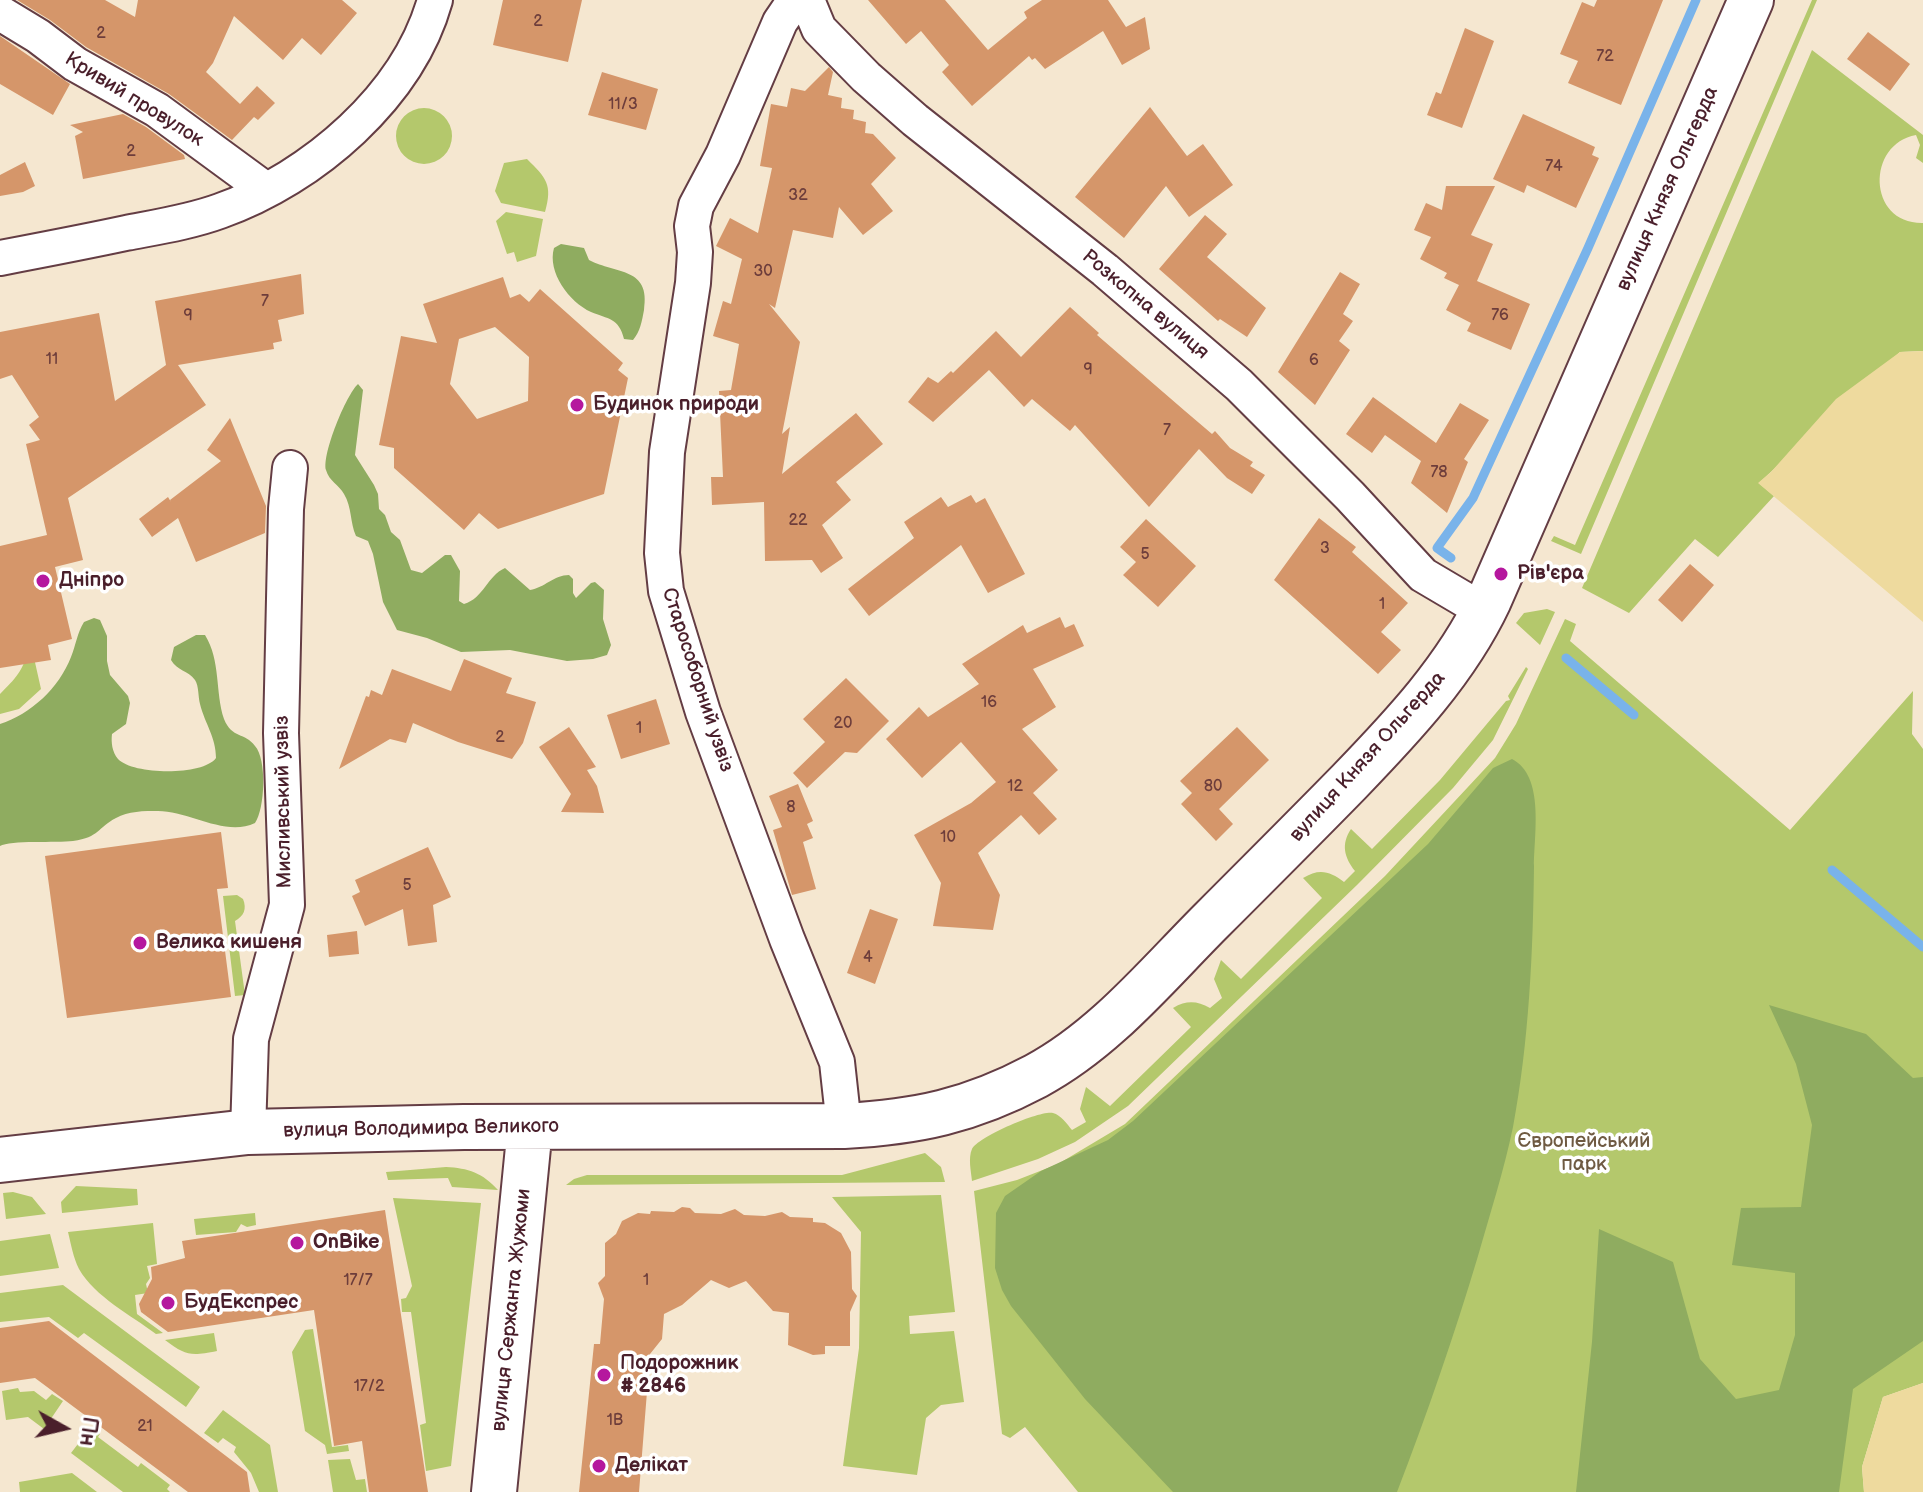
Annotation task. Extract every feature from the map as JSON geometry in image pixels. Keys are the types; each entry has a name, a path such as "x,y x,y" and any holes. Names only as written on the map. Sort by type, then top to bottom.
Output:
{"main road":[{"name":"вулиця Князя Ольгерда","path":"844,1126 918,1120 991,1099 1069,1056 1099,1033 1299,834 1394,734 1456,659 1484,611 1751,0"},
{"name":"вулиця Володимира Великого","path":"0,1160 248,1132 844,1126"},
{"name":"вулиця Сержанта Жужоми","path":"494,1492 530,1127"}],"street":[{"path":"0,258 184,221 220,211 266,190 330,147 371,108 404,67 423,34 435,0"},
{"name":"Старособорний узвіз","path":"795,0 780,22 723,155 696,206 692,226 695,252 693,283 667,452 662,553 666,591 703,712 787,939 837,1062 844,1126"},
{"name":"Розкопна вулиця","path":"807,0 819,29 866,77 915,120 1105,270 1239,385 1350,496 1423,575 1484,611"},
{"name":"Кривий провулок","path":"0,13 75,64 157,110 266,190"},
{"name":"Мисливський узвіз","path":"248,1132 251,1039 287,905 281,733 286,509 290,468"}],"green space":[{"path":"1812,0 1817,0 1581,554 1551,541 1554,536 1575,545"},
{"path":"1812,50 1923,135 1923,163 1916,158 1920,145 1916,135 1900,141 1888,153 1881,167 1880,183 1883,198 1891,211 1905,220 1923,223 1923,351 1900,352 1759,483 1774,496 1718,557 1695,539 1629,613 1582,588"},
{"path":"424,108 444,116 452,136 444,156 424,164 404,156 396,136 404,116"},
{"path":"527,159 546,182 548,195 545,212 501,203 495,191 504,163"},
{"path":"506,212 543,219 536,256 517,262 514,252 507,254 496,221"},
{"path":"561,244 584,248 589,260 637,279 645,296 639,330 633,340 624,339 616,323 591,312 568,294 554,267 554,248"},
{"path":"358,384 363,390 355,455 374,485 379,509 385,515 391,532 400,540 411,570 422,573 445,555 451,555 460,571 459,601 464,604 476,597 505,568 530,590 569,575 573,579 576,598 595,582 604,590 603,619 611,645 607,655 567,661 510,650 461,652 397,630 383,602 368,541 356,536 347,499 326,470 336,425"},
{"path":"1547,609 1555,612 1540,645 1516,623 1524,613"},
{"path":"94,618 100,620 107,636 110,675 128,696 130,703 126,724 112,734 114,753 126,764 138,768 183,770 209,764 216,758 196,682 171,660 174,647 196,635 205,635 216,666 224,719 231,730 247,739 259,752 263,796 255,823 232,827 170,812 142,811 121,816 82,839 0,846 0,724 33,707 51,689 66,668 84,622"},
{"name":"Європейський парк","path":"1565,619 1576,624 1570,641 1790,830 1913,691 1912,734 1923,749 1923,1383 1883,1397 1862,1467 1864,1492 1078,1492 1025,1427 1010,1438 1002,1434 974,1191 1017,1180 1058,1164 1125,1124 1385,876 1495,758 1516,724"},
{"path":"28,649 32,649 41,689 19,709 0,714 0,694 18,674"},
{"path":"1526,667 1528,669 1493,740 1453,788 1128,1106 1075,1142 1038,1159 972,1181 972,1149 997,1132 1046,1113 1061,1118 1072,1130 1086,1122 1080,1109 1086,1087 1110,1106 1191,1027 1173,1008 1192,1002 1210,1008 1222,998 1214,979 1221,960 1241,979 1322,898 1303,878 1324,872 1344,882 1355,871 1345,850 1351,829 1372,849 1440,780 1510,700 1508,696"},
{"path":"1512,759 1522,767 1529,779 1536,823 1529,997 1513,1127 1469,1286 1397,1492 1173,1492 1085,1399 1011,1306 995,1268 996,1213 1005,1196 1041,1171 1108,1140 1133,1121 1428,844 1493,768"},
{"path":"237,895 243,899 245,906 243,914 235,921 245,995 235,996 223,896"},
{"path":"1769,1005 1866,1034 1913,1078 1923,1077 1923,1341 1853,1389 1839,1492 1576,1492 1592,1342 1599,1229 1673,1262 1700,1359 1736,1399 1779,1390 1795,1335 1795,1273 1732,1265 1741,1208 1801,1207 1812,1125 1796,1064"},
{"path":"925,1153 941,1167 945,1182 566,1185 587,1175 842,1175"},
{"path":"446,1167 475,1172 498,1190 452,1187 448,1178 388,1180 386,1172"},
{"path":"76,1186 137,1189 138,1205 62,1213 61,1202"},
{"path":"3,1193 32,1197 46,1214 6,1219"},
{"path":"941,1195 955,1312 909,1316 910,1334 954,1331 964,1402 941,1405 926,1418 917,1475 843,1466 859,1348 861,1232 832,1197"},
{"path":"393,1198 481,1203 451,1466 426,1471 420,1425 426,1423 411,1312 402,1312 401,1299 406,1298 412,1286"},
{"path":"255,1213 256,1225 247,1227 241,1224 236,1232 196,1235 194,1219"},
{"path":"153,1223 157,1264 147,1266 150,1278 146,1284 148,1293 135,1295 137,1314 163,1333 156,1334 104,1297 86,1279 75,1260 68,1232"},
{"path":"50,1234 59,1268 0,1276 0,1241"},
{"path":"63,1285 200,1387 186,1407 84,1333 78,1338 49,1317 0,1322 0,1293"},
{"path":"313,1329 332,1447 348,1445 349,1451 327,1454 325,1445 305,1431 292,1352 305,1330"},
{"path":"214,1333 217,1351 208,1353 184,1352 165,1340"},
{"path":"18,1388 20,1392 34,1391 46,1400 52,1394 63,1401 44,1429 28,1417 6,1420 2,1391"},
{"path":"223,1410 270,1445 278,1492 259,1492 251,1473 234,1452 236,1447 223,1438 218,1443 204,1433"},
{"path":"91,1427 100,1434 98,1437 138,1467 141,1463 170,1485 167,1489 170,1492 123,1492 71,1453"},
{"path":"350,1459 356,1480 365,1479 367,1492 333,1492 328,1460"},
{"path":"72,1473 97,1492 20,1492 19,1482"}],"sand":[{"path":"1923,351 1923,622 1758,483 1836,399 1900,352"},
{"path":"1923,1383 1923,1492 1864,1492 1862,1467 1883,1397"}],"building":[{"path":"17,0 105,0 135,17 138,0 342,0 357,13 321,55 302,38 283,60 234,16 206,72 240,104 257,86 275,103 258,120 254,117 232,140 169,94 86,47"},
{"path":"503,0 582,0 568,62 493,45"},
{"path":"868,0 945,0 988,50 1027,18 1024,12 1042,0 1108,0 1126,27 1145,17 1150,49 1122,65 1103,31 1045,69 1029,56 972,106 942,72 949,65 921,31 906,44"},
{"path":"1597,0 1663,0 1621,105 1568,83 1578,61 1560,54 1582,2 1594,7"},
{"path":"1465,28 1494,41 1462,128 1427,115 1436,92 1441,94"},
{"path":"1868,32 1910,64 1890,91 1847,59"},
{"path":"0,36 70,84 53,115 0,84"},
{"path":"829,67 833,72 828,95 842,98 841,108 854,110 853,119 866,122 865,133 873,134 896,158 871,184 893,211 863,235 839,207 833,238 793,230 775,308 769,304 800,342 782,434 790,427 782,474 856,413 883,444 836,482 851,500 822,525 843,558 821,573 812,560 765,561 764,502 712,505 711,477 723,477 719,391 731,390 739,344 713,336 723,301 731,304 742,259 716,246 730,218 758,233 772,168 760,166 771,104 787,107 791,88 805,91"},
{"path":"602,72 658,89 646,130 588,115"},
{"path":"1150,107 1187,156 1203,144 1233,185 1189,217 1166,186 1124,238 1075,197"},
{"path":"123,114 146,127 184,155 185,159 83,179 75,136 83,132 70,125"},
{"path":"1523,114 1595,147 1592,155 1599,158 1576,208 1527,185 1524,193 1493,179"},
{"path":"25,162 35,186 23,192 0,196 0,175"},
{"path":"1446,186 1495,186 1471,235 1493,244 1477,281 1530,304 1511,350 1467,331 1471,323 1446,310 1459,285 1444,278 1447,273 1420,259 1431,237 1414,230 1426,203 1442,210"},
{"path":"1205,215 1227,234 1207,257 1266,308 1247,337 1220,319 1218,321 1159,269"},
{"path":"1340,272 1360,284 1343,314 1353,321 1339,341 1350,350 1315,405 1278,372"},
{"path":"301,274 304,314 278,320 282,341 273,343 274,349 178,365 206,405 68,498 83,560 55,567 72,639 48,645 51,660 0,668 0,546 47,535 26,444 40,440 29,425 39,417 12,375 0,379 0,332 99,313 115,401 166,365 155,301"},
{"name":"Будинок природи","path":"503,277 510,298 520,294 529,302 540,289 623,363 618,370 628,378 604,494 498,529 479,513 464,530 394,468 394,448 379,445 401,336 437,343 423,304","holes":["495,327 529,357 528,401 477,419 450,384 459,339"]},
{"path":"1070,307 1099,333 1097,335 1212,434 1215,431 1230,448 1253,462 1250,466 1265,475 1252,494 1227,478 1199,449 1149,507 1075,425 1070,431 1032,399 1024,407 989,370 933,422 908,402 928,377 938,383 951,371 953,373 996,331 1021,357"},
{"path":"1373,397 1436,443 1460,403 1489,420 1464,459 1468,462 1447,513 1411,483 1421,461 1385,435 1372,453 1346,434"},
{"path":"230,418 266,506 265,533 196,562 178,518 152,537 139,519 168,497 171,502 221,461 207,450"},
{"path":"971,495 976,503 985,498 1025,574 988,593 961,545 869,616 848,589 914,538 904,522 941,497 948,507"},
{"path":"1319,518 1356,547 1352,552 1408,603 1381,632 1401,650 1378,674 1274,580"},
{"path":"1146,519 1196,566 1158,607 1123,575 1136,562 1120,547"},
{"path":"1690,564 1714,585 1682,622 1658,600"},
{"path":"1060,617 1065,628 1074,624 1084,646 1033,669 1056,707 1022,729 1058,770 1033,793 1057,819 1039,835 1021,815 978,853 1000,895 993,930 933,926 941,883 914,835 971,803 996,782 961,742 922,778 886,739 919,707 928,717 979,684 962,664 1023,625 1027,633"},
{"path":"464,659 512,678 506,693 536,702 523,743 512,759 458,742 413,723 406,743 390,739 339,769 366,696 369,697 371,690 382,695 392,669 451,691"},
{"path":"846,678 889,721 857,753 845,752 807,788 793,773 825,742 803,719"},
{"path":"656,699 670,744 621,759 607,715"},
{"path":"569,727 596,767 587,770 597,786 604,813 561,812 571,794 539,747"},
{"path":"1237,727 1269,760 1219,809 1233,824 1216,841 1181,804 1192,793 1180,781"},
{"path":"798,784 813,821 807,824 813,838 803,842 816,889 792,895 773,830 782,827 769,796"},
{"name":"Велика кишеня","path":"221,832 228,888 217,889 231,997 67,1018 45,856"},
{"path":"428,847 451,897 433,905 437,942 408,946 403,909 365,926 352,896 360,892 355,880"},
{"path":"870,909 898,919 875,984 847,973"},
{"path":"357,931 359,954 329,957 327,935"},
{"path":"682,1207 690,1208 695,1213 721,1214 735,1209 744,1215 765,1216 782,1212 790,1217 813,1218 813,1222 825,1223 841,1233 851,1252 852,1289 857,1296 850,1312 850,1346 825,1346 825,1354 813,1355 788,1345 789,1313 773,1311 746,1281 729,1288 711,1280 682,1305 664,1314 662,1339 650,1354 639,1492 579,1492 594,1344 600,1344 604,1299 598,1283 605,1276 605,1243 616,1234 622,1221 638,1213 674,1212"},
{"path":"385,1210 428,1492 369,1492 362,1441 334,1446 314,1310 168,1332 141,1312 139,1304 152,1279 151,1267 185,1258 182,1241"},
{"path":"49,1321 247,1472 250,1492 188,1492 35,1378 0,1383 0,1328"}],"waterway":[{"path":"1451,558 1437,548 1473,498 1588,248 1696,0"},
{"path":"1566,658 1634,715"},
{"path":"1832,870 1923,947"}],"place":[{"name":"Будинок природи","path":"577,405"},
{"name":"Рів'єра","path":"1501,574"},
{"name":"Дніпро","path":"43,581"},
{"name":"Велика кишеня","path":"140,943"},
{"name":"OnBike","path":"297,1243"},
{"name":"БудЕкспрес","path":"168,1303"},
{"name":"Подорожник # 2846","path":"604,1375"},
{"name":"Делікат","path":"599,1466"}]}
